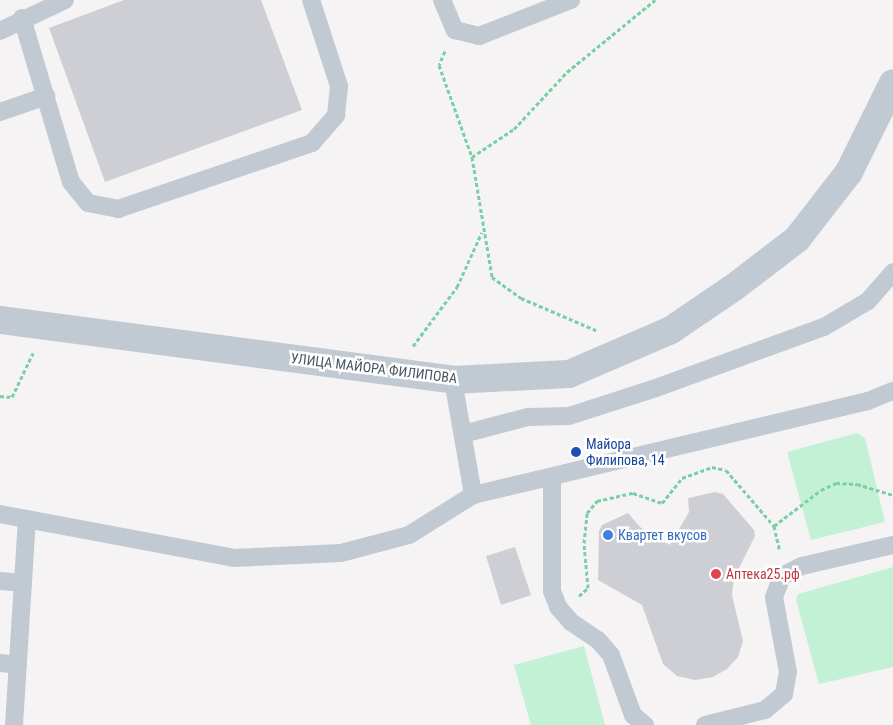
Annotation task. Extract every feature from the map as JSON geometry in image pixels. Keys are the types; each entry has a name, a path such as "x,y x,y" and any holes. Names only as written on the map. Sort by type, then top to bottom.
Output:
{"street":[{"name":"УЛИЦА МАЙОРА ФИЛИПОВА","path":"0,320 47,324 453,380 569,374 671,330 733,288 797,239 849,172 893,83"}],"lane":[{"path":"0,30 22,18 65,0"},
{"path":"22,18 71,182 88,203 118,209 312,143 336,115 339,86 311,0"},
{"path":"442,0 455,30 479,36 571,0"},
{"path":"0,112 46,96"},
{"path":"463,434 528,417 569,416 656,388 824,327 868,301 893,272"},
{"path":"453,380 473,495"},
{"path":"868,402 893,380"},
{"path":"0,514 234,558 341,553 409,535 473,495 868,402 893,392"},
{"path":"552,477 552,591 558,607 571,622 598,640 611,655 633,715 645,725"},
{"path":"14,725 27,519"},
{"path":"706,725 766,710 784,694 788,672 774,597 782,576 802,566 893,545"},
{"path":"0,581 23,583"},
{"path":"0,663 18,665"}],"path":[{"path":"472,157 514,129 568,72 655,0"},
{"path":"455,30 439,65 472,157 492,277 521,298 634,346"},
{"path":"394,371 457,287 483,232"},
{"path":"0,396 12,397 47,324"},
{"path":"552,577 564,594 578,596 588,588 584,543 587,513 598,501 633,493 662,503 682,478 712,467 726,470 774,526 782,576"},
{"path":"774,526 821,490 836,483 857,484 893,494"}],"green space":[{"path":"857,433 865,438 885,522 811,540 787,452"},
{"path":"893,567 893,667 819,684 796,600 798,594"},
{"path":"584,646 605,725 531,725 514,665"}],"building":[{"path":"124,0 261,0 302,110 105,182 49,28"},
{"path":"715,492 723,494 754,530 755,536 734,578 732,595 743,641 738,657 727,669 713,677 695,680 677,676 663,664 642,605 598,580 599,531 602,525 628,513 640,527 670,545 689,512 688,498"},
{"path":"515,547 531,595 501,605 486,556"}],"place":[{"name":"Майора Филипова, 14","path":"576,452"},
{"name":"Квартет вкусов","path":"608,535"},
{"name":"Аптека25.рф","path":"716,574"}]}
